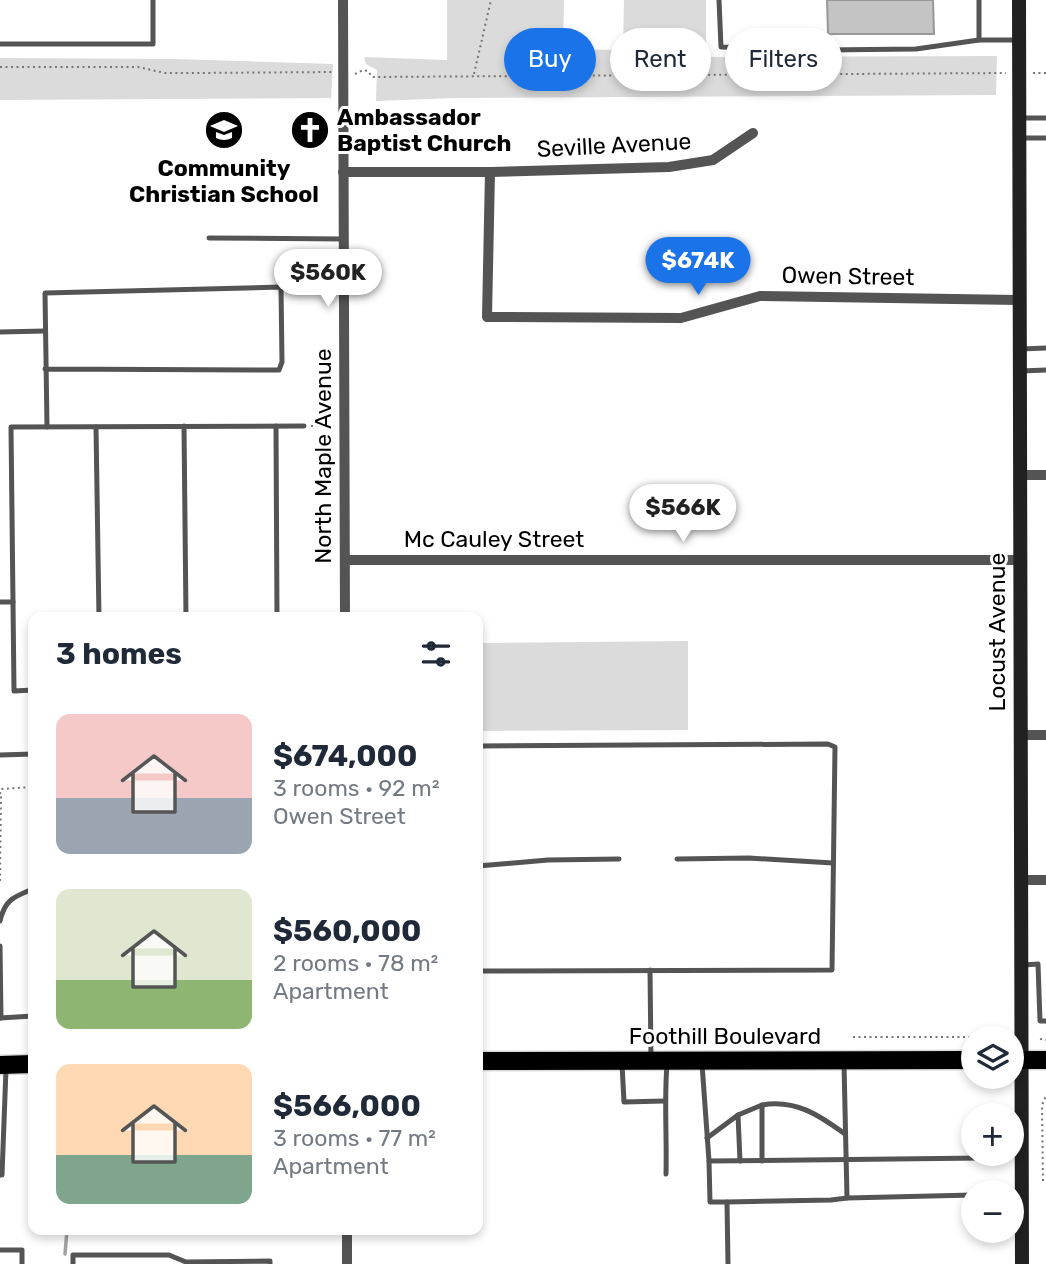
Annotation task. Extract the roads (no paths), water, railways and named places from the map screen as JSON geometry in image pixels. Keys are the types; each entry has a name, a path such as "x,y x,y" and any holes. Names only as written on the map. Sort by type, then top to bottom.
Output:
{"main road":[{"name":"Foothill Boulevard","path":"483,1061 961,1060"},
{"path":"1024,1060 1046,1060"},
{"path":"3,1065 28,1065"}],"street":[{"name":"North Maple Avenue","path":"343,0 345,612"},
{"name":"Locust Avenue","path":"1019,0 1020,1026"},
{"name":"Seville Avenue","path":"343,172 490,172 669,167 713,160 753,133"},
{"name":"Owen Street","path":"490,172 487,317 681,318 760,296 1020,300"},
{"path":"1020,475 1046,475"},
{"name":"Mc Cauley Street","path":"345,560 1020,560"},
{"path":"1020,736 1046,735"},
{"path":"1020,880 1046,880"},
{"name":"Locust Avenue","path":"1016,1089 1017,1180"},
{"path":"347,1235 347,1264"},
{"name":"Locust Avenue","path":"1020,1243 1022,1264"}],"lane":[{"path":"0,44 153,44 153,0"},
{"path":"719,0 722,47 824,50 916,48 979,40 1020,40"},
{"path":"979,0 979,40"},
{"path":"1020,118 1046,118"},
{"path":"1020,138 1046,138"},
{"path":"209,238 343,239"},
{"path":"45,369 279,370 282,362 281,287 45,293 45,369 47,427"},
{"path":"0,332 45,331"},
{"path":"1019,349 1046,348"},
{"path":"1019,371 1046,370"},
{"path":"184,426 186,612"},
{"path":"276,426 277,612"},
{"path":"28,690 14,691 11,427 304,426"},
{"path":"96,427 99,612"},
{"path":"0,601 13,602"},
{"path":"483,746 828,744 835,747 832,970 483,971"},
{"path":"0,755 28,754"},
{"path":"677,859 749,858 833,863"},
{"path":"483,866 548,860 619,859"},
{"path":"0,921 2,910 10,899 28,891"},
{"path":"0,946 0,1018 28,1016"},
{"path":"1020,965 1038,964 1043,1021 1021,1021"},
{"path":"650,970 667,1121 666,1174"},
{"path":"1021,992 1039,992"},
{"path":"844,1060 847,1198"},
{"path":"622,1061 624,1101 664,1101"},
{"path":"702,1061 710,1202 961,1195"},
{"path":"0,1175 3,1065"},
{"path":"707,1138 737,1115 773,1103 794,1105 816,1113 845,1134"},
{"path":"762,1105 762,1161"},
{"path":"737,1115 740,1161"},
{"path":"709,1161 961,1158"},
{"path":"727,1202 728,1264"},
{"path":"0,1250 22,1250 22,1264"},
{"path":"73,1264 73,1255 169,1255 186,1262 270,1261 270,1264"}],"waterway":[{"path":"65,1254 67,1235"}],"place":[{"name":"Community Christian School","path":"224,130"},
{"name":"Ambassador Baptist Church","path":"310,130"}]}
